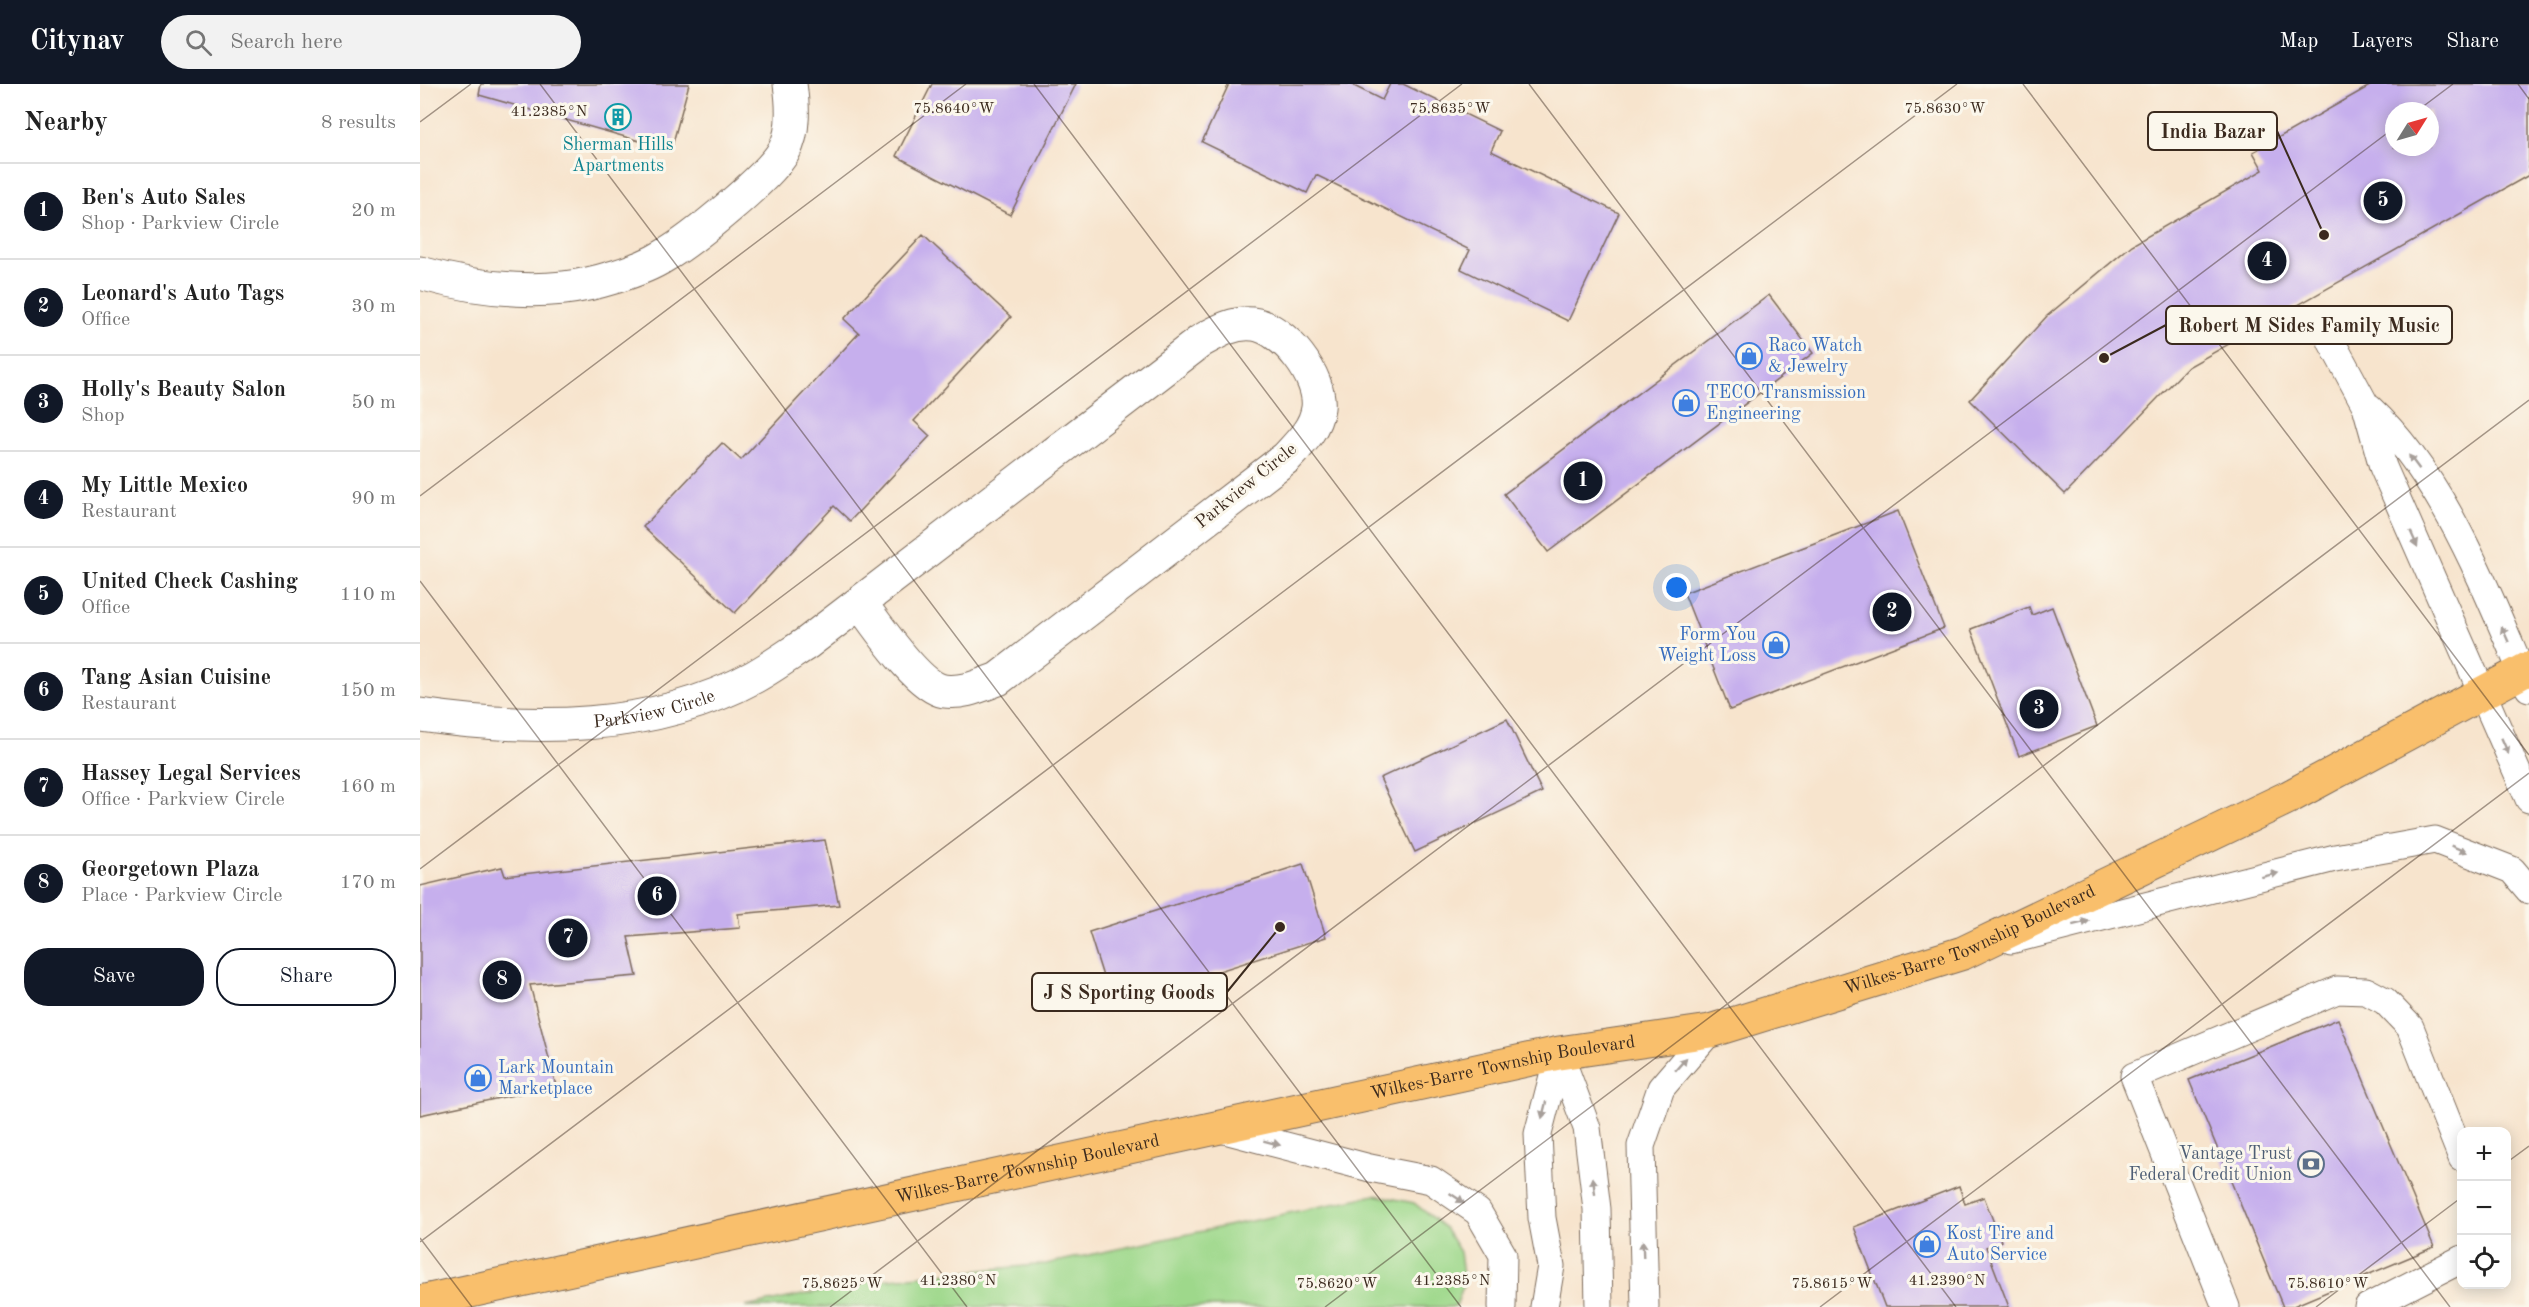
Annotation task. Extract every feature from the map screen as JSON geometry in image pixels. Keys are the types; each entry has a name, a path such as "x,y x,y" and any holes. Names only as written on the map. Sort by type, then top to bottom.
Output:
{"main road":[{"name":"Wilkes-Barre Township Boulevard","path":"420,1302 1559,1053 1710,1031 1963,952 2209,837 2482,694 2527,676"}],"street":[{"path":"420,273 454,282 511,289 566,288 618,274 663,257 751,186 784,151 794,110 790,84"},
{"name":"Parkview Circle","path":"420,715 479,724 575,724 643,716 702,700 753,677 861,604 1201,341 1225,327 1253,324 1281,335 1315,379 1318,408 1308,434 1286,458 998,679 967,690 942,691 914,672 861,604"}],"lane":[{"path":"2331,341 2366,406 2383,467 2529,799"},
{"path":"2366,406 2385,423 2423,474 2476,568 2527,676"},
{"path":"1963,952 2335,858 2435,840 2512,870 2529,890"},
{"path":"2226,1307 2134,1076 2337,990 2366,992 2385,1001 2410,1027 2457,1145"},
{"path":"1645,1307 1641,1146 1661,1088 1710,1031"},
{"path":"1544,1307 1551,1266 1542,1218 1538,1134 1559,1053"},
{"path":"1559,1053 1587,1128 1597,1209 1599,1307"},
{"path":"1216,1128 1370,1168 1431,1180 1478,1212 1503,1255 1502,1307"},
{"path":"2368,1307 2457,1261"}],"green space":[{"path":"1375,1195 1414,1203 1445,1228 1460,1252 1464,1283 1456,1307 745,1307 869,1281 1046,1264"}],"building":[{"name":"Sherman Hills Apartments","path":"481,84 689,84 671,150 479,95"},
{"path":"932,84 1076,84 1010,215 896,156"},
{"path":"1229,84 1350,84 1382,100 1390,84 1403,84 1500,131 1491,151 1619,213 1568,321 1461,269 1470,250 1316,175 1307,193 1202,142"},
{"path":"2373,84 2529,84 2529,175 2188,367 2065,494 1970,400 2047,316 2132,245 2263,170 2253,152"},
{"path":"923,235 1011,317 914,421 930,436 850,521 834,506 735,613 643,527 722,443 741,460 859,333 844,319"},
{"path":"1769,295 1813,353 1548,552 1504,494"},
{"path":"1898,511 1944,628 1730,710 1684,593"},
{"path":"2029,607 2032,615 2052,607 2097,726 2019,756 1971,629"},
{"path":"1507,719 1542,792 1415,852 1380,778"},
{"path":"825,840 839,905 738,914 740,928 628,937 637,976 530,985 556,1086 420,1115 420,886 502,867 505,876"},
{"path":"1303,864 1326,937 1112,1005 1089,932"},
{"name":"Vantage Trust Federal Credit Union","path":"2338,1019 2434,1247 2291,1307 2283,1307 2189,1080"},
{"name":"Kost Tire and Auto Service","path":"1959,1186 1965,1204 1984,1197 2001,1241 1986,1247 2009,1307 1885,1307 1854,1227"}],"place":[{"name":"Sherman Hills Apartments","path":"618,117"},
{"name":"United Check Cashing","path":"2383,201"},
{"name":"India Bazar","path":"2324,235"},
{"name":"My Little Mexico","path":"2267,261"},
{"name":"Raco Watch & Jewelry","path":"1749,356"},
{"name":"Robert M Sides Family Music","path":"2104,358"},
{"name":"TECO Transmission Engineering","path":"1686,403"},
{"name":"Ben's Auto Sales","path":"1583,481"},
{"name":"Leonard's Auto Tags","path":"1892,612"},
{"name":"Form You Weight Loss","path":"1776,645"},
{"name":"Holly's Beauty Salon","path":"2039,709"},
{"name":"Tang Asian Cuisine","path":"657,896"},
{"name":"J S Sporting Goods","path":"1280,927"},
{"name":"Hassey Legal Services","path":"568,938"},
{"name":"Georgetown Plaza","path":"502,980"},
{"name":"Lark Mountain Marketplace","path":"478,1078"},
{"name":"Vantage Trust Federal Credit Union","path":"2311,1164"},
{"name":"Kost Tire and Auto Service","path":"1927,1244"}]}
